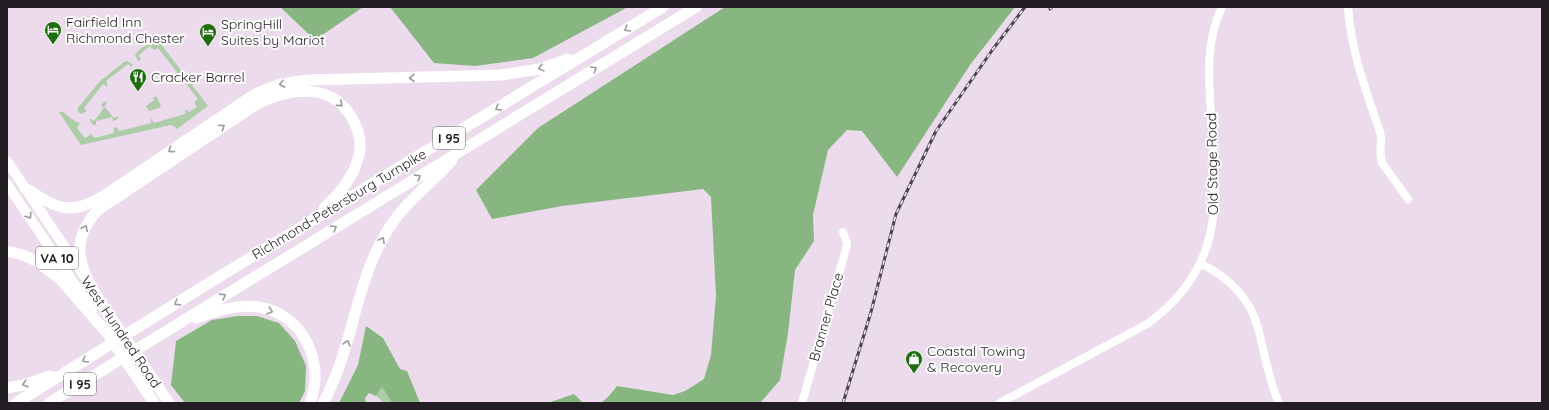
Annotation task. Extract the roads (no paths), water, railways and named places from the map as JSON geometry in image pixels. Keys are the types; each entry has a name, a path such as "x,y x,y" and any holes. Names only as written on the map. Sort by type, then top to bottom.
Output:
{"highway":[{"name":"Richmond-Petersburg Turnpike","path":"16,403 100,350 663,7"},
{"name":"Richmond-Petersburg Turnpike","path":"49,403 696,7"},
{"path":"25,188 60,208 72,208 90,204 252,96 283,83 310,80 462,77 514,74 540,69 591,51"},
{"path":"86,279 80,254 80,240 88,222 98,210 257,104 280,94 303,90 322,93 338,101 344,107 351,115 358,130 360,148 356,165 346,184 331,202 306,225"},
{"path":"323,403 336,376 370,265 382,239 403,210 458,153"},
{"path":"7,251 23,255 36,261 49,270 64,284 107,333"},
{"name":"West Hundred Road","path":"86,279 169,403"},
{"path":"178,324 235,307 248,306 276,312 298,328 304,336 312,354 315,365 316,383 310,403"},
{"name":"West Hundred Road","path":"107,333 154,403"},
{"path":"141,362 176,403"},
{"path":"7,388 24,385 70,369"}],"main road":[{"name":"West Hundred Road","path":"7,161 86,279"},
{"name":"West Hundred Road","path":"7,184 107,333"}],"street":[{"name":"Old Stage Road","path":"1000,403 1070,364 1132,333 1152,320 1178,298 1190,281 1200,263 1210,239 1214,211 1209,70 1215,24 1222,7"},
{"path":"1348,7 1355,52 1361,76 1380,134 1380,156 1382,163 1408,200"},
{"name":"Branner Place","path":"802,403 846,249 847,243 843,232"},
{"path":"1200,263 1228,280 1250,307 1258,328 1266,367 1279,403"}],"railway":[{"path":"843,403 871,312 896,214 936,131 993,49 1025,7"}],"place":[{"name":"Fairfield Inn Richmond Chester","path":"53,45"},
{"name":"SpringHill Suites by Mariot","path":"208,47"},
{"name":"Cracker Barrel","path":"138,92"},
{"name":"Coastal Towing & Recovery","path":"914,374"}]}
